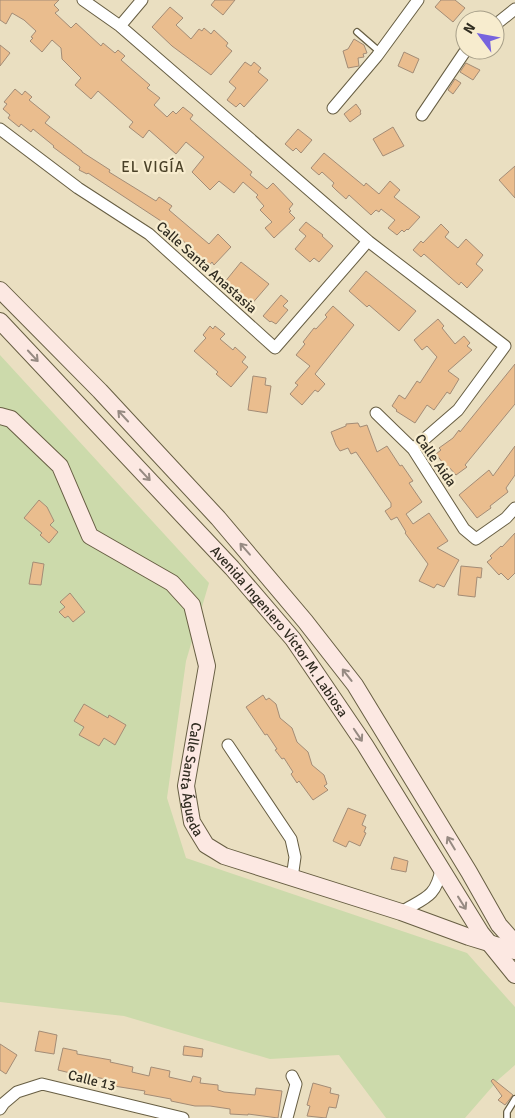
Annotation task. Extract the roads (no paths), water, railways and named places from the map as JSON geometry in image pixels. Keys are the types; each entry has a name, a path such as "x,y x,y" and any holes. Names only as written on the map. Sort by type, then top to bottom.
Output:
{"main road":[{"name":"Avenida Ingeniero Víctor M. Labiosa","path":"0,290 100,391 218,518 305,621 355,685 469,872 499,925 515,943"},
{"name":"Avenida Ingeniero Víctor M. Labiosa","path":"0,321 232,568 293,639 365,745 488,943 515,975"},
{"name":"Calle Santa Águeda","path":"0,416 11,419 60,466 90,536 172,583 192,605 206,666 186,786 192,822 206,844 224,856 401,912 515,951"}],"street":[{"path":"83,0 120,26 368,241 505,346 458,410 413,449"},
{"path":"120,26 142,0"},
{"path":"334,108 380,52 418,0"},
{"path":"505,17 515,9"},
{"path":"422,116 459,60"},
{"name":"Calle Santa Anastasia","path":"0,128 78,188 149,234 274,348 368,241"},
{"name":"Calle Aida","path":"376,413 413,449 464,529 476,539 506,518 515,508"},
{"path":"228,745 292,839 295,857 292,878"},
{"path":"401,912 432,893 439,881 441,870"},
{"path":"287,1118 296,1084 292,1076"},
{"name":"Calle 13","path":"0,1108 17,1092 42,1084 183,1118"}],"lane":[{"path":"358,32 380,52"},
{"path":"507,1118 507,1112 515,1099"}],"district":[{"name":"EL VIGÍA","path":"153,167"}]}
